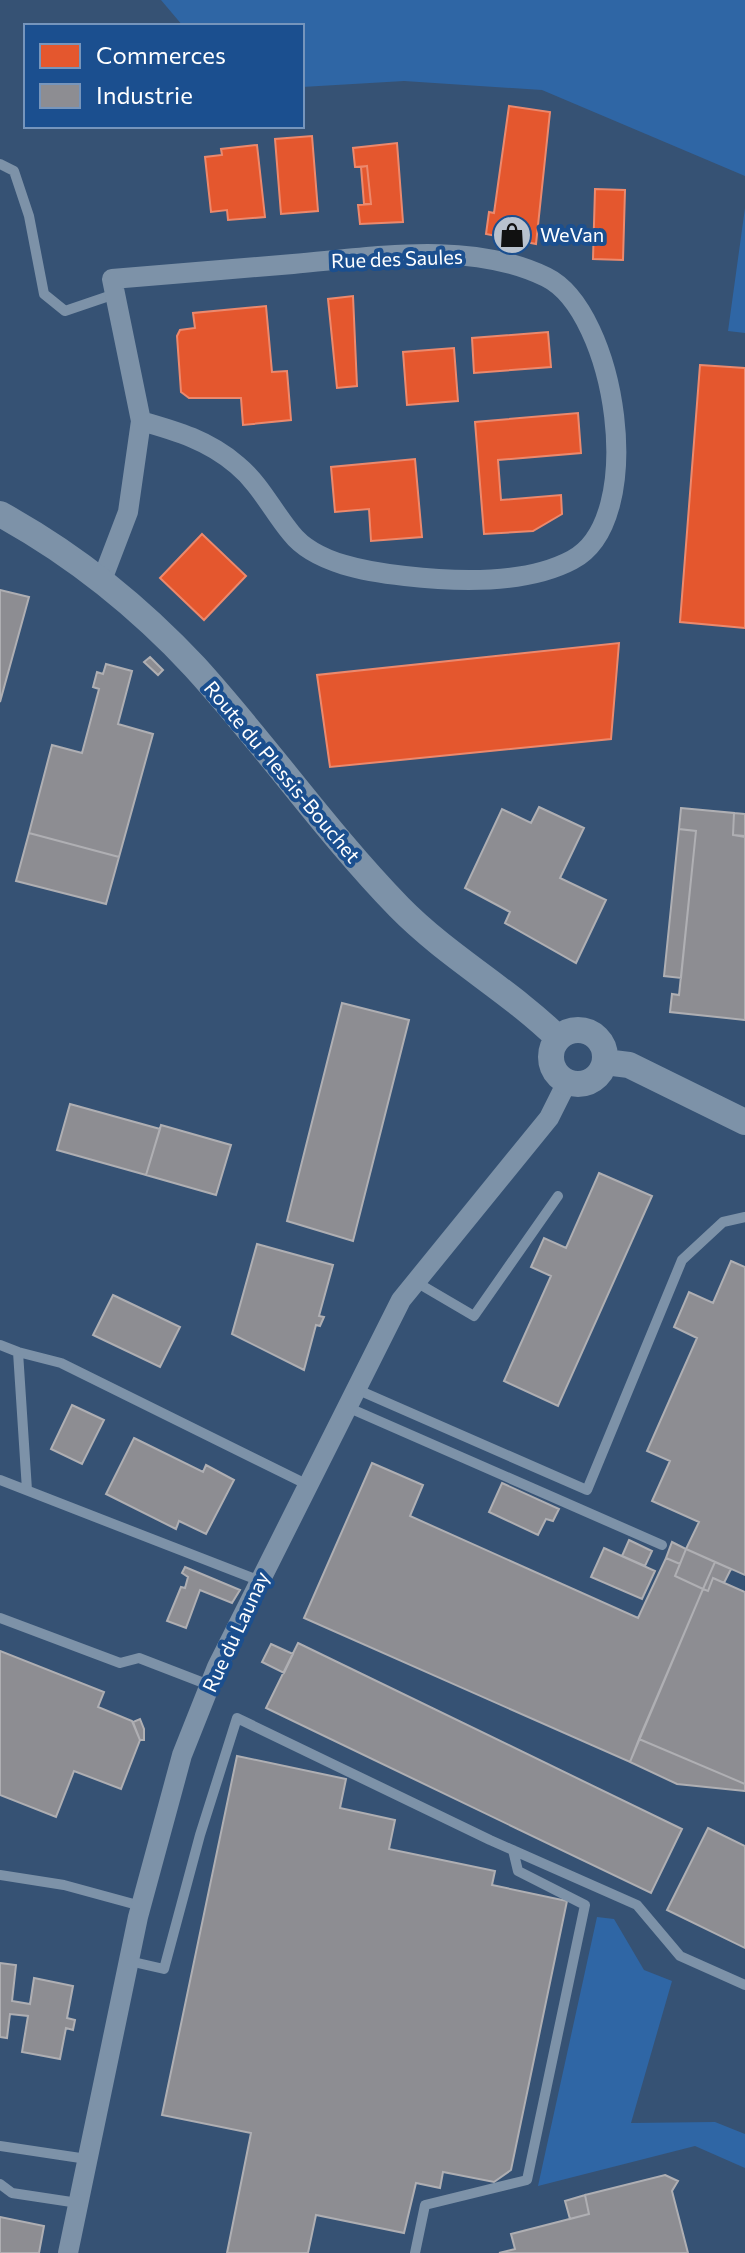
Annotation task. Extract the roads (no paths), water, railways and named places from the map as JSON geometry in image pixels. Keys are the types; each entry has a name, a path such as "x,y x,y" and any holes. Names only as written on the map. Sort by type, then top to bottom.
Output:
{"street":[{"name":"Rue des Saules","path":"115,294 112,279 407,256 460,255 508,264 548,278 580,305 595,340 616,436 616,489 602,529 574,560 533,574 465,580 404,576 343,564 313,552 292,535 269,500 239,466 189,435 141,421"},
{"path":"102,580 128,512 141,421 115,294"},
{"name":"Route du Plessis-Bouchet","path":"0,514 102,580 194,667 347,852 402,910 457,960 519,1002 558,1038"},
{"path":"573,1030 590,1033 602,1045 605,1062 591,1081 567,1082 560,1078 551,1063 551,1054 558,1038 573,1030"},
{"path":"605,1062 629,1065 745,1122"},
{"name":"Rue du Launay","path":"68,2253 141,1906 182,1755 209,1685 401,1300 549,1118 567,1082"}],"lane":[{"path":"0,164 14,171 24,201 44,294 65,311 115,294"},
{"path":"416,1282 474,1316 558,1196"},
{"path":"352,1398 587,1490 682,1260 723,1222 745,1217"},
{"path":"0,1345 61,1363 308,1485"},
{"path":"18,1352 27,1490"},
{"path":"352,1398 662,1545"},
{"path":"0,1480 260,1581"},
{"path":"0,1618 120,1663 139,1658 209,1685"},
{"path":"129,1961 164,1969 200,1835 237,1718 513,1850 637,1905 680,1956 745,1985"},
{"path":"415,2253 425,2205 527,2180 585,1905 518,1871 513,1850"},
{"path":"0,1875 64,1885 141,1906"},
{"path":"0,2146 87,2159"},
{"path":"0,2184 12,2193 78,2203"}],"place":[{"name":"WeVan","path":"512,235"}]}
